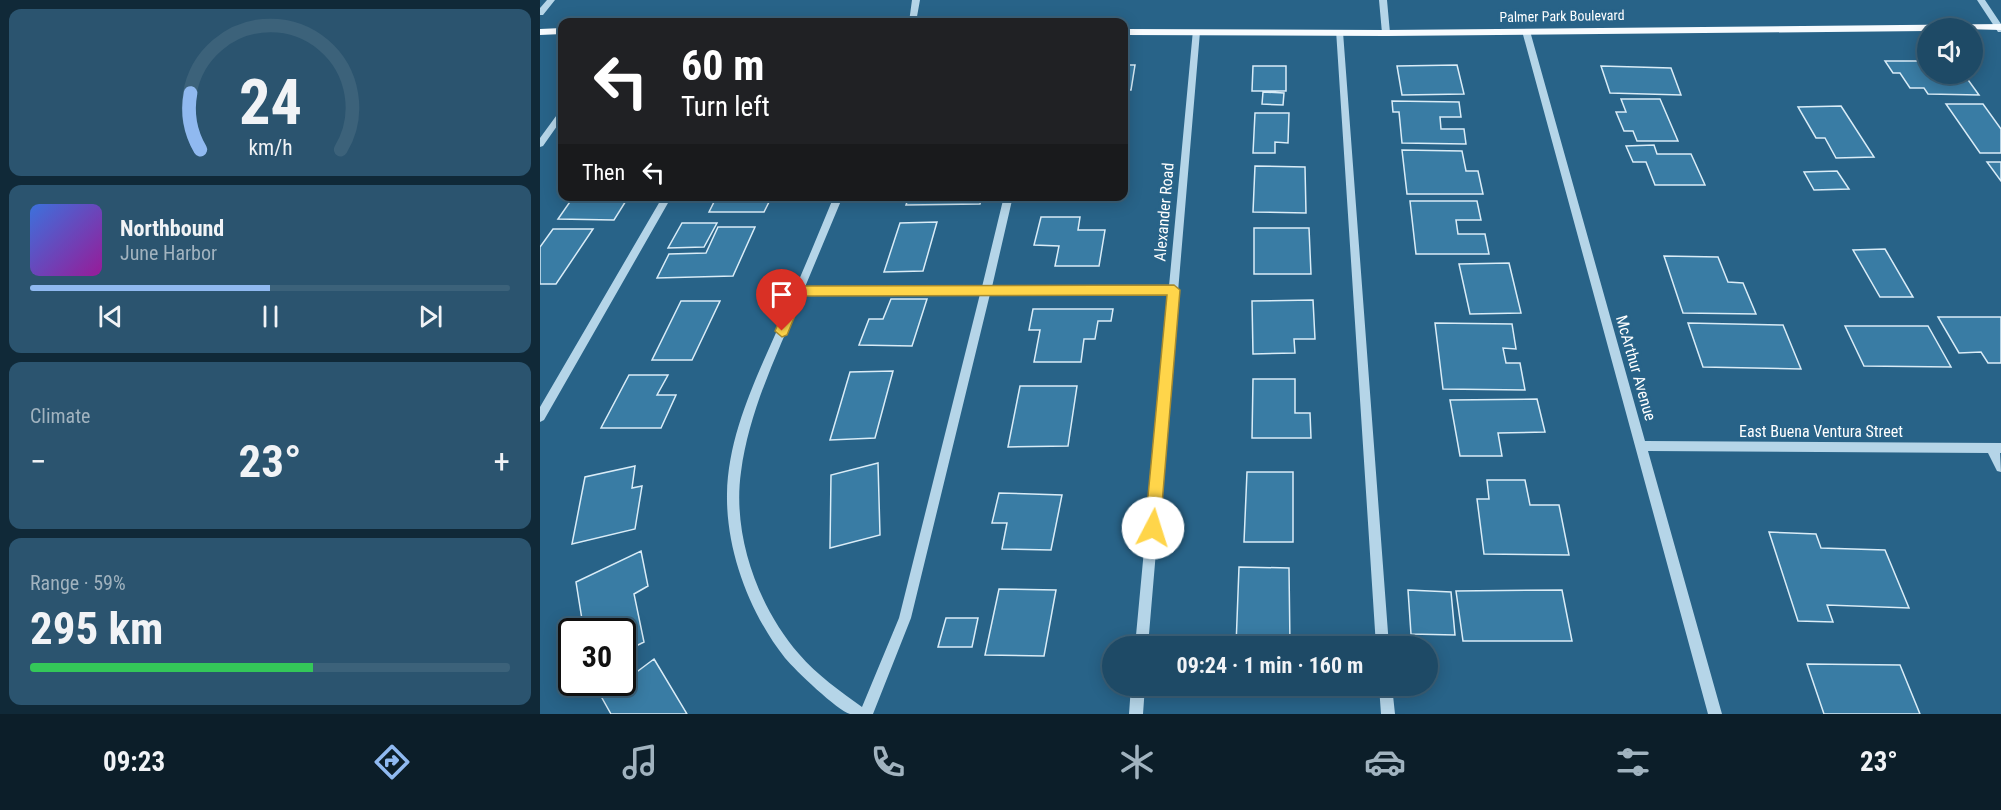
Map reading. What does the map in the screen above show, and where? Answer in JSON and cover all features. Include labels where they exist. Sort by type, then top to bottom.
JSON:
[{"type":"main road","name":"Palmer Park Boulevard","points":[[1128,32],[1386,33],[2001,28]]},
{"type":"main road","points":[[540,32],[558,31]]},
{"type":"street","points":[[540,13],[551,0]]},
{"type":"street","points":[[913,18],[916,0]]},
{"type":"street","points":[[1383,0],[1386,33]]},
{"type":"street","points":[[1981,0],[2001,28]]},
{"type":"street","name":"McArthur Avenue","points":[[1526,31],[1715,714]]},
{"type":"street","name":"Alexander Road","points":[[1143,636],[1197,32]]},
{"type":"street","points":[[1339,32],[1382,636]]},
{"type":"street","points":[[540,144],[558,119]]},
{"type":"street","points":[[540,417],[665,201]]},
{"type":"street","points":[[837,201],[756,391],[744,427],[734,475],[735,523],[744,568],[762,610],[788,651],[823,686],[860,714]]},
{"type":"street","points":[[866,714],[905,618],[1008,201]]},
{"type":"street","points":[[799,291],[1174,290]]},
{"type":"street","name":"East Buena Ventura Street","points":[[1642,446],[1996,448]]},
{"type":"street","points":[[1996,448],[2001,467]]},
{"type":"street","points":[[1136,714],[1137,696]]},
{"type":"street","points":[[1387,696],[1388,714]]},
{"type":"building","points":[[1885,61],[1917,61],[1917,84],[1971,84],[1979,95],[1928,94],[1924,88],[1910,88],[1900,73],[1893,73]]},
{"type":"building","points":[[1128,65],[1135,65],[1131,90],[1128,90]]},
{"type":"building","points":[[1457,65],[1464,94],[1402,95],[1397,66]]},
{"type":"building","points":[[1253,66],[1286,66],[1286,91],[1252,91]]},
{"type":"building","points":[[1601,66],[1671,68],[1681,95],[1610,93]]},
{"type":"building","points":[[1263,92],[1284,93],[1283,105],[1262,104]]},
{"type":"building","points":[[1621,99],[1660,99],[1678,141],[1637,141],[1633,131],[1624,131],[1616,112],[1626,112]]},
{"type":"building","points":[[1392,101],[1459,102],[1461,117],[1440,117],[1441,129],[1464,129],[1466,144],[1402,143],[1399,112],[1393,112]]},
{"type":"building","points":[[1946,104],[1983,104],[2001,129],[2001,153],[1980,153]]},
{"type":"building","points":[[1841,106],[1874,157],[1836,158],[1825,138],[1816,138],[1798,107]]},
{"type":"building","points":[[1255,113],[1289,113],[1288,143],[1275,142],[1275,153],[1253,153]]},
{"type":"building","points":[[1654,145],[1657,154],[1691,154],[1705,185],[1655,185],[1646,162],[1633,162],[1626,146]]},
{"type":"building","points":[[1402,150],[1462,151],[1466,171],[1478,171],[1483,194],[1407,194]]},
{"type":"building","points":[[1987,162],[2001,162],[2001,181]]},
{"type":"building","points":[[1255,166],[1305,167],[1306,213],[1253,212]]},
{"type":"building","points":[[1837,171],[1849,189],[1814,190],[1804,172]]},
{"type":"building","points":[[571,201],[626,201],[614,220],[558,219]]},
{"type":"building","points":[[714,201],[770,201],[764,212],[709,212]]},
{"type":"building","points":[[907,201],[981,201],[980,204],[906,205]]},
{"type":"building","points":[[1057,201],[1107,201],[1107,202]]},
{"type":"building","points":[[1410,201],[1477,201],[1481,220],[1456,220],[1458,234],[1485,234],[1489,254],[1416,254]]},
{"type":"building","points":[[1041,217],[1080,217],[1078,230],[1105,230],[1099,266],[1055,266],[1059,246],[1034,245]]},
{"type":"building","points":[[937,222],[923,271],[884,272],[900,223]]},
{"type":"building","points":[[682,223],[717,223],[704,247],[668,248]]},
{"type":"building","points":[[718,227],[755,227],[733,276],[657,278],[669,254],[706,253]]},
{"type":"building","points":[[1254,228],[1309,228],[1311,274],[1254,274]]},
{"type":"building","points":[[553,229],[593,229],[556,284],[540,284],[540,247]]},
{"type":"building","points":[[1885,249],[1913,297],[1880,297],[1853,250]]},
{"type":"building","points":[[1664,256],[1718,257],[1728,282],[1743,283],[1756,314],[1683,313]]},
{"type":"building","points":[[1509,263],[1521,313],[1470,314],[1459,264]]},
{"type":"building","points":[[891,299],[927,299],[912,346],[859,345],[869,319],[883,319]]},
{"type":"building","points":[[1313,300],[1315,339],[1294,339],[1295,353],[1253,354],[1252,301]]},
{"type":"building","points":[[681,301],[720,301],[692,360],[652,360]]},
{"type":"building","points":[[1033,309],[1113,309],[1111,321],[1098,321],[1095,339],[1084,339],[1081,362],[1034,362],[1040,330],[1029,330]]},
{"type":"building","points":[[1938,317],[2001,317],[2001,363],[1988,363],[1981,352],[1959,353]]},
{"type":"building","points":[[1435,323],[1512,324],[1516,349],[1503,348],[1506,363],[1520,363],[1525,390],[1443,389]]},
{"type":"building","points":[[1688,323],[1783,325],[1801,369],[1703,367]]},
{"type":"building","points":[[1845,326],[1928,326],[1951,367],[1864,366]]},
{"type":"building","points":[[893,371],[875,438],[830,440],[850,372]]},
{"type":"building","points":[[629,375],[668,375],[657,395],[676,395],[661,428],[601,428]]},
{"type":"building","points":[[1253,379],[1295,379],[1295,413],[1310,413],[1311,438],[1252,438]]},
{"type":"building","points":[[1020,386],[1077,386],[1068,446],[1008,447]]},
{"type":"building","points":[[1537,399],[1545,432],[1498,433],[1502,456],[1460,456],[1450,400]]},
{"type":"building","points":[[878,463],[880,535],[830,548],[831,475]]},
{"type":"building","points":[[635,466],[632,488],[642,486],[635,529],[572,544],[585,477]]},
{"type":"building","points":[[1247,472],[1293,472],[1293,542],[1244,542]]},
{"type":"building","points":[[1487,480],[1525,480],[1530,505],[1559,505],[1569,555],[1484,554],[1477,499],[1489,499]]},
{"type":"building","points":[[999,493],[1062,495],[1051,550],[1002,549],[1007,523],[992,523]]},
{"type":"building","points":[[1769,532],[1816,534],[1821,548],[1885,550],[1909,608],[1827,605],[1833,622],[1798,621]]},
{"type":"building","points":[[641,551],[648,586],[634,594],[644,642],[636,646],[636,618],[582,618],[576,582]]},
{"type":"building","points":[[1239,567],[1289,568],[1290,636],[1236,636]]},
{"type":"building","points":[[999,589],[1056,590],[1044,656],[985,655]]},
{"type":"building","points":[[1408,590],[1451,592],[1455,635],[1411,634]]},
{"type":"building","points":[[1562,590],[1572,641],[1463,641],[1456,591]]},
{"type":"building","points":[[946,618],[978,618],[972,647],[938,647]]},
{"type":"building","points":[[654,659],[687,714],[611,714],[602,698],[605,696],[636,696],[636,672]]},
{"type":"building","points":[[1807,664],[1900,665],[1920,714],[1824,714]]},
{"type":"route","points":[[782,331],[799,291],[1174,290],[1153,528]]}]
